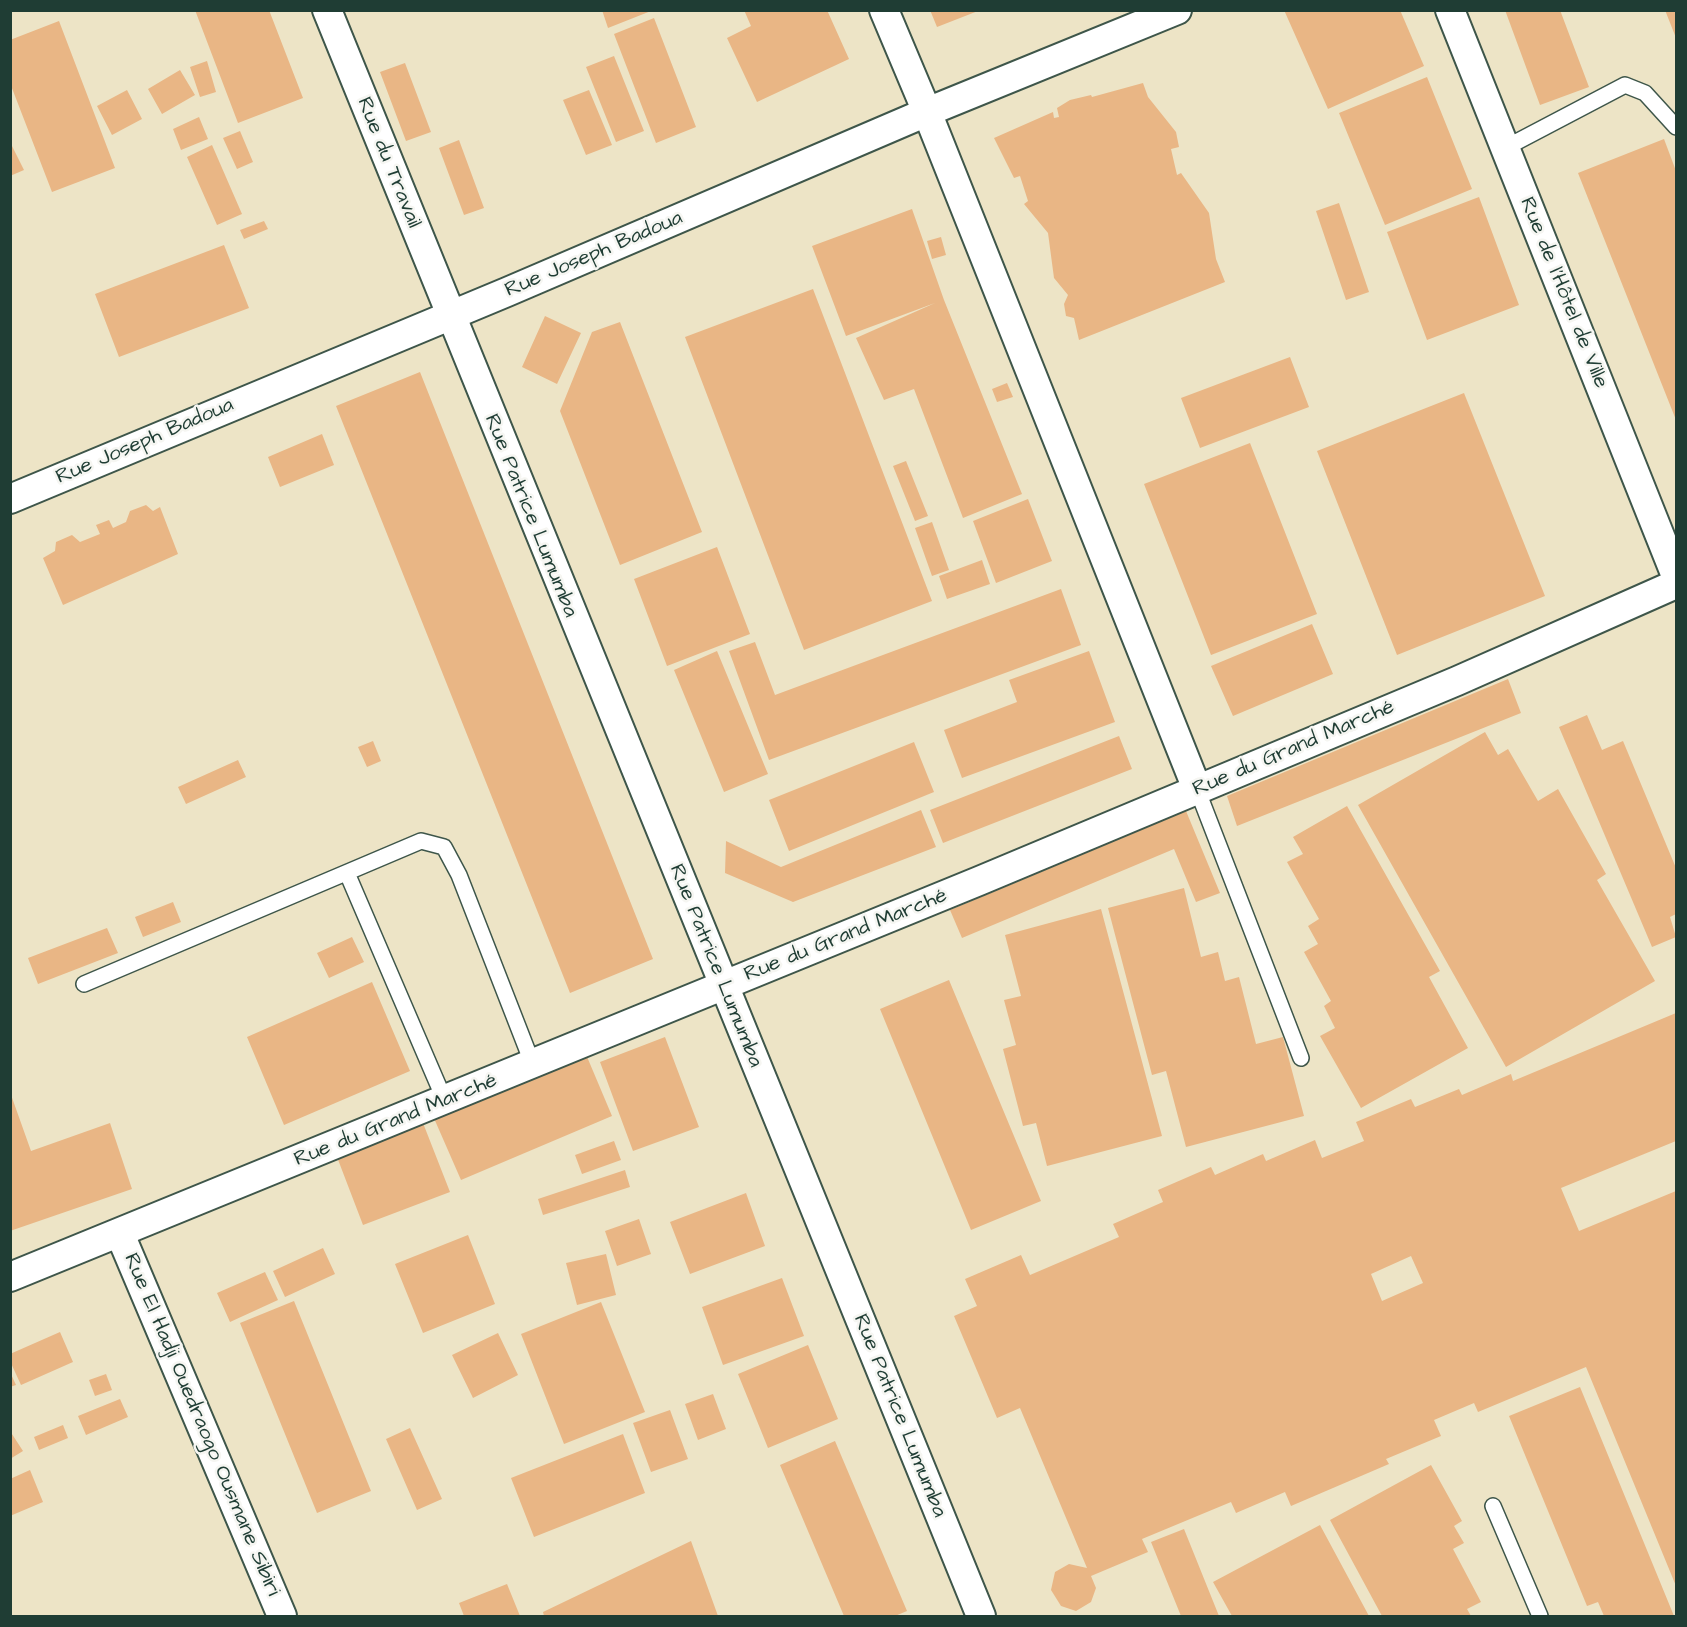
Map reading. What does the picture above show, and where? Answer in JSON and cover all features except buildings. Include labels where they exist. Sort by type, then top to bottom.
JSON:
[{"type":"street","name":"Rue du Travail","points":[[327,10],[449,315]]},
{"type":"street","points":[[884,10],[927,112],[1197,789]]},
{"type":"street","name":"Rue Joseph Badoua","points":[[10,499],[927,112],[1177,10]]},
{"type":"street","name":"Rue de l'Hôtel de Ville","points":[[1450,10],[1677,576]]},
{"type":"street","name":"Rue Patrice Lumumba","points":[[449,315],[981,1617]]},
{"type":"street","name":"Rue du Grand Marché","points":[[10,1277],[533,1065],[1457,681],[1677,584]]},
{"type":"street","name":"Rue El Hadji Ouedraogo Ousmane Sibiri","points":[[120,1234],[282,1617]]},
{"type":"lane","points":[[1505,148],[1625,85],[1645,93],[1677,127]]},
{"type":"lane","points":[[1197,789],[1300,1058]]},
{"type":"lane","points":[[84,984],[421,841],[444,847],[459,875],[533,1065]]},
{"type":"lane","points":[[347,873],[445,1101]]},
{"type":"lane","points":[[1493,1506],[1540,1617]]}]
